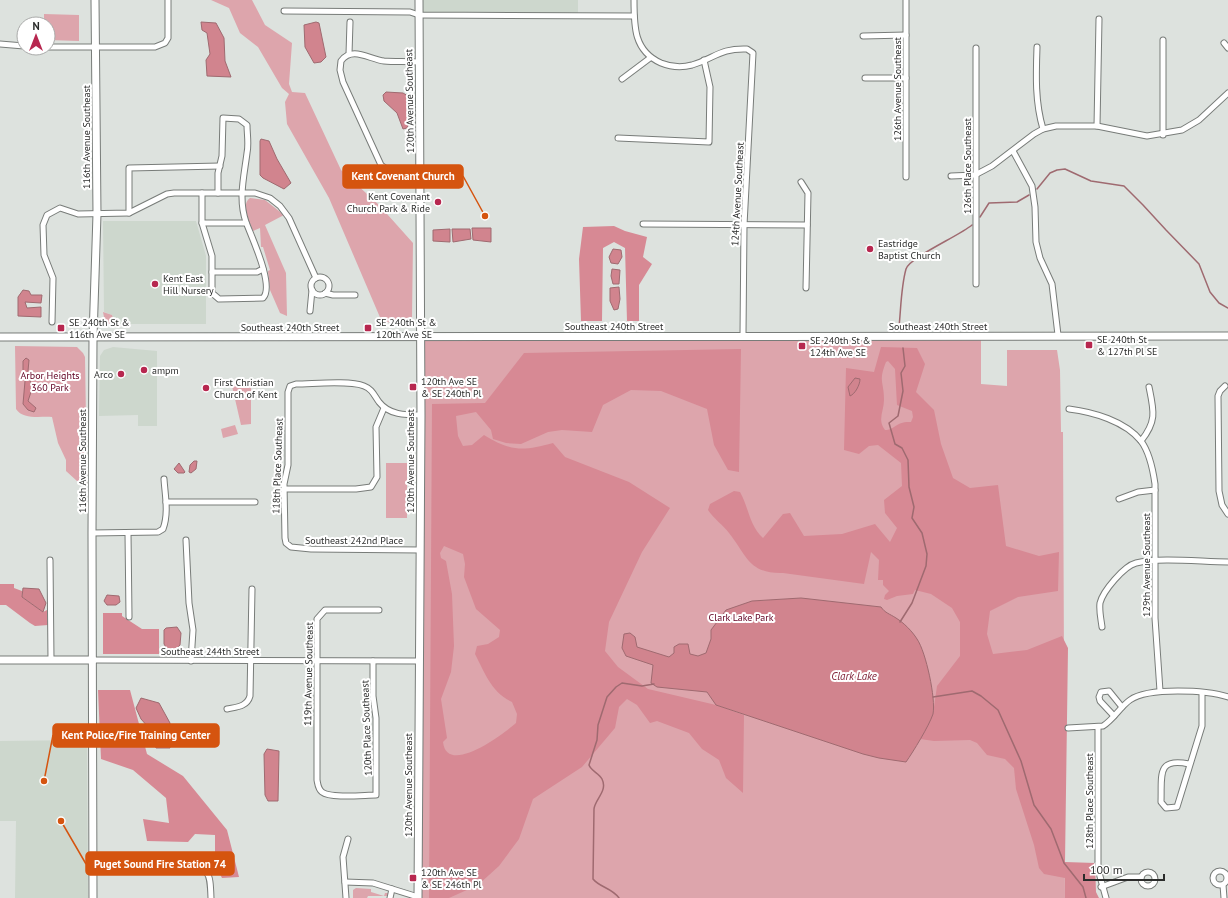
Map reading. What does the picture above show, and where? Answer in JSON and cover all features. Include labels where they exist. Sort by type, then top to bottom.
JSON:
[{"type":"main road","name":"116th Avenue Southeast","points":[[93,898],[93,338],[97,214],[95,0]]},
{"type":"main road","name":"120th Avenue Southeast","points":[[418,898],[421,415],[418,62],[419,0]]},
{"type":"main road","name":"Southeast 240th Street","points":[[0,337],[1228,336]]},
{"type":"main road","name":"Southeast 244th Street","points":[[0,660],[93,660]]},
{"type":"street","points":[[56,47],[155,47],[161,45],[168,38],[168,0]]},
{"type":"street","points":[[618,138],[709,142],[710,87],[704,60],[679,67],[666,65],[650,58],[639,42],[634,16],[634,0]]},
{"type":"street","name":"126th Avenue Southeast","points":[[906,0],[906,177]]},
{"type":"street","points":[[284,12],[410,12],[419,15],[634,16]]},
{"type":"street","points":[[1097,126],[1099,19]]},
{"type":"street","points":[[349,54],[350,22]]},
{"type":"street","points":[[863,36],[906,35]]},
{"type":"street","points":[[1163,40],[1163,135]]},
{"type":"street","points":[[0,44],[16,45]]},
{"type":"street","points":[[1036,47],[1037,110],[1043,129]]},
{"type":"street","name":"126th Place Southeast","points":[[976,48],[976,284]]},
{"type":"street","name":"124th Avenue Southeast","points":[[704,60],[720,51],[730,49],[747,49],[753,53],[744,225],[743,336]]},
{"type":"street","points":[[418,62],[383,60],[364,55],[349,54],[341,61],[341,77],[381,165],[388,170],[420,172]]},
{"type":"street","points":[[622,79],[650,58]]},
{"type":"street","points":[[865,78],[906,78]]},
{"type":"street","points":[[951,176],[975,175],[1013,151],[1023,142],[1043,129],[1056,126],[1097,126],[1135,135],[1163,135],[1188,127],[1199,120],[1228,94]]},
{"type":"street","points":[[202,193],[202,223],[212,256],[211,290],[215,296],[219,298],[259,299],[265,296],[266,289],[263,270],[242,209],[242,193],[248,151],[247,125],[239,120],[223,118],[222,156],[218,193]]},
{"type":"street","points":[[1013,151],[1032,186],[1035,207],[1036,242],[1040,258],[1052,284],[1058,335]]},
{"type":"street","points":[[129,213],[129,168],[220,166]]},
{"type":"street","points":[[801,182],[808,193],[806,288]]},
{"type":"street","points":[[52,322],[53,278],[44,255],[43,225],[45,217],[50,212],[60,208],[78,214],[129,213],[167,194],[242,193],[264,195],[280,206],[289,218],[316,278]]},
{"type":"street","points":[[202,223],[246,223]]},
{"type":"street","points":[[643,224],[807,225]]},
{"type":"street","points":[[212,272],[257,272],[263,270]]},
{"type":"street","points":[[310,312],[312,282],[316,278],[322,278],[326,281],[328,286],[325,293]]},
{"type":"street","points":[[312,290],[318,295],[325,293],[333,295],[355,295]]},
{"type":"street","name":"118th Place Southeast","points":[[289,546],[285,538],[284,489],[288,465],[288,392],[290,386],[296,384],[357,384],[370,389],[384,408]]},
{"type":"street","points":[[1225,386],[1220,391],[1218,396],[1219,491],[1222,506],[1228,514]]},
{"type":"street","points":[[1069,409],[1089,413],[1112,421],[1124,427],[1141,441],[1151,428],[1153,419],[1153,404],[1149,387]]},
{"type":"street","points":[[284,489],[356,490],[371,487],[377,476],[376,427],[384,408],[402,415],[421,415]]},
{"type":"street","name":"129th Avenue Southeast","points":[[1141,441],[1152,467],[1155,490],[1156,618],[1160,691]]},
{"type":"street","points":[[92,533],[128,534],[158,532],[163,529],[165,522],[166,502],[164,479]]},
{"type":"street","points":[[1119,499],[1138,492],[1155,490]]},
{"type":"street","points":[[166,502],[255,502]]},
{"type":"street","points":[[128,534],[129,617]]},
{"type":"street","points":[[186,540],[189,603],[193,630],[191,661]]},
{"type":"street","name":"Southeast 242nd Place","points":[[289,546],[295,549],[420,550]]},
{"type":"street","points":[[50,560],[51,660]]},
{"type":"street","points":[[1102,627],[1100,607],[1107,589],[1130,565],[1136,563],[1155,562],[1228,562]]},
{"type":"street","points":[[227,708],[242,705],[248,702],[250,698],[252,589]]},
{"type":"street","name":"119th Avenue Southeast","points":[[376,795],[333,795],[323,793],[318,788],[316,661],[317,619],[321,613],[325,610],[379,610]]},
{"type":"street","name":"Southeast 244th Street","points":[[93,660],[419,661]]},
{"type":"street","name":"120th Place Southeast","points":[[373,661],[373,696],[376,718],[376,795]]},
{"type":"street","points":[[1114,716],[1100,701],[1099,696],[1101,692],[1105,690],[1109,691],[1122,707]]},
{"type":"street","points":[[1068,728],[1098,727],[1108,723],[1122,707],[1137,696],[1160,691],[1202,693],[1228,697]]},
{"type":"street","points":[[1189,764],[1171,762],[1164,768],[1161,802],[1166,808],[1176,807],[1202,726],[1202,693]]},
{"type":"street","name":"128th Place Southeast","points":[[1098,727],[1098,869],[1101,887],[1106,898]]},
{"type":"street","points":[[346,898],[343,857],[348,839]]},
{"type":"street","points":[[180,869],[199,869],[208,873],[210,878],[211,898]]},
{"type":"street","points":[[1101,887],[1128,877],[1141,877]]},
{"type":"street","points":[[345,882],[373,883],[418,898]]},
{"type":"street","points":[[1223,885],[1224,898]]},
{"type":"street","points":[[390,898],[392,889]]},
{"type":"shaded area","points":[[419,0],[578,0],[578,15],[419,15]]},
{"type":"shaded area","name":"Kent East Hill Nursery","points":[[103,221],[196,221],[206,256],[206,324],[115,324],[112,315],[104,312]]},
{"type":"shaded area","points":[[614,226],[625,231],[647,237],[643,257],[652,264],[639,285],[639,321],[627,321],[625,248],[614,242],[603,248],[602,321],[581,321],[579,259],[583,227]]},
{"type":"shaded area","points":[[113,347],[157,351],[157,426],[138,426],[138,415],[99,416],[100,356],[104,350]]},
{"type":"shaded area","points":[[881,347],[917,348],[925,364],[916,392],[934,410],[941,444],[953,478],[970,488],[998,485],[1006,546],[1039,556],[1059,552],[1058,591],[1018,597],[990,611],[987,634],[993,654],[1027,650],[1062,636],[1068,648],[1065,862],[1095,863],[1096,892],[1099,898],[1065,898],[1065,878],[1044,874],[1039,868],[1034,845],[1016,789],[1014,768],[1005,759],[987,755],[977,743],[970,740],[934,741],[920,739],[933,714],[937,686],[960,656],[960,622],[952,608],[931,594],[915,590],[913,594],[897,596],[887,600],[884,599],[885,595],[889,591],[883,585],[883,580],[878,580],[879,560],[871,552],[864,584],[783,573],[772,573],[763,570],[750,562],[729,533],[708,510],[710,504],[734,491],[740,492],[755,528],[763,538],[783,514],[790,513],[804,536],[842,534],[875,524],[890,542],[897,528],[885,513],[884,500],[902,486],[901,463],[878,445],[869,446],[859,454],[844,450],[846,368],[874,372]],"holes":[[[888,361],[895,369],[897,405],[912,411],[913,417],[911,422],[902,423],[891,429],[885,430],[881,423],[884,404],[882,374],[886,362]]]},
{"type":"shaded area","points":[[741,349],[739,472],[728,470],[714,445],[707,409],[661,391],[631,390],[603,405],[592,432],[562,430],[548,432],[521,444],[506,443],[493,439],[491,430],[476,412],[456,416],[458,436],[463,446],[472,445],[484,435],[502,445],[518,448],[534,448],[553,443],[565,457],[629,482],[670,508],[642,552],[609,622],[605,651],[618,667],[648,689],[716,705],[744,715],[743,793],[726,778],[719,760],[702,749],[689,733],[657,721],[650,723],[637,705],[627,699],[619,707],[615,728],[582,767],[533,799],[519,839],[499,866],[478,885],[449,898],[429,898],[432,404],[485,403],[524,353]],"holes":[[[444,546],[463,554],[465,564],[464,577],[476,609],[500,630],[499,637],[488,644],[477,646],[475,654],[489,681],[499,693],[512,702],[517,714],[516,723],[489,743],[465,754],[455,755],[447,752],[443,742],[447,738],[441,699],[451,672],[454,646],[452,594],[446,561],[441,558],[440,553]]]},
{"type":"shaded area","points":[[0,584],[14,584],[14,588],[22,591],[22,597],[43,612],[47,610],[48,625],[35,626],[6,605],[0,605]]},
{"type":"shaded area","points":[[103,613],[122,613],[122,616],[142,629],[159,629],[159,654],[103,654]]},
{"type":"shaded area","points":[[98,690],[130,690],[147,754],[183,776],[227,830],[239,877],[222,878],[215,864],[215,835],[195,834],[188,842],[147,841],[143,819],[169,823],[166,798],[133,770],[101,759]]},
{"type":"shaded area","points":[[87,740],[88,898],[15,898],[16,821],[0,821],[0,741]]},
{"type":"green space","points":[[211,0],[252,0],[265,25],[292,43],[289,84],[292,92],[305,93],[341,170],[379,205],[413,243],[412,318],[404,323],[382,322],[329,198],[287,124],[285,102],[289,94],[282,88],[258,47],[240,33],[229,8]]},
{"type":"green space","points":[[44,14],[79,15],[79,41],[56,40],[56,16],[44,16]]},
{"type":"green space","points":[[250,198],[265,200],[284,215],[265,225],[286,273],[287,316],[280,313],[270,290],[268,271],[270,270],[263,247],[261,247],[260,228],[253,231],[247,214],[246,205]]},
{"type":"green space","points":[[103,312],[112,315],[115,324],[108,324],[105,322]]},
{"type":"green space","name":"Clark Lake Park","points":[[421,336],[981,336],[981,384],[1007,386],[1007,350],[1057,350],[1060,370],[1061,432],[1063,432],[1065,898],[418,898]]},
{"type":"green space","name":"Arbor Heights 360 Park","points":[[15,346],[77,347],[83,353],[85,357],[87,483],[77,481],[66,471],[66,460],[58,443],[52,417],[27,416],[23,415],[16,409]]},
{"type":"green space","points":[[251,380],[251,424],[241,425],[232,386]]},
{"type":"green space","points":[[235,425],[238,434],[223,438],[221,429]]},
{"type":"green space","points":[[386,463],[407,463],[407,518],[386,518]]},
{"type":"green space","points":[[356,888],[371,889],[371,892],[384,896],[353,898],[353,890]]},
{"type":"green space","points":[[385,893],[388,893],[388,896],[384,896]]},
{"type":"water","points":[[201,22],[216,23],[224,38],[225,61],[231,77],[207,76],[206,60],[210,54],[207,33],[202,30]]},
{"type":"water","points":[[316,22],[319,23],[326,57],[321,62],[314,63],[305,47],[304,25]]},
{"type":"water","points":[[386,92],[403,93],[408,96],[409,123],[407,128],[403,129],[397,113],[384,101],[383,95]]},
{"type":"water","points":[[261,139],[269,141],[277,159],[291,183],[284,189],[260,175]]},
{"type":"water","points":[[472,228],[491,228],[491,242],[473,240]]},
{"type":"water","points":[[450,229],[450,242],[433,241],[433,230]]},
{"type":"water","points":[[452,229],[470,229],[471,239],[453,242]]},
{"type":"water","points":[[613,249],[621,250],[622,257],[618,264],[611,263],[609,257]]},
{"type":"water","points":[[612,269],[620,270],[619,284],[613,284],[611,276]]},
{"type":"water","points":[[619,287],[620,299],[618,309],[614,310],[610,301],[610,288]]},
{"type":"water","points":[[23,290],[29,291],[31,295],[42,295],[41,303],[25,302],[27,308],[41,307],[41,317],[18,316],[18,297]]},
{"type":"water","points":[[26,358],[29,360],[28,371],[32,389],[28,401],[36,408],[34,412],[28,410],[23,404],[25,381],[23,361]]},
{"type":"water","points":[[855,378],[860,379],[859,384],[850,396],[848,387]]},
{"type":"water","points":[[194,461],[197,461],[196,469],[191,473],[189,472],[190,465]]},
{"type":"water","points":[[179,463],[185,472],[184,473],[178,473],[174,469]]},
{"type":"water","points":[[23,588],[39,589],[46,603],[43,612],[22,597]]},
{"type":"water","points":[[107,595],[119,596],[120,602],[116,605],[107,605],[104,601]]},
{"type":"water","name":"Clark Lake","points":[[801,598],[881,607],[905,625],[917,639],[924,654],[930,676],[934,707],[933,714],[925,732],[906,762],[863,754],[716,705],[707,692],[657,687],[651,683],[653,665],[626,656],[622,648],[624,634],[630,633],[635,637],[637,647],[669,657],[674,653],[674,647],[679,644],[688,644],[690,654],[698,656],[706,653],[711,639],[711,630],[726,610],[752,601]]},
{"type":"water","points":[[177,627],[181,633],[180,645],[176,649],[167,649],[164,644],[164,630],[166,628]]},
{"type":"water","points":[[141,698],[159,703],[170,723],[170,748],[156,748],[149,728],[141,719],[136,708]]},
{"type":"water","points":[[267,749],[279,751],[278,801],[268,801],[265,795],[264,754]]},
{"type":"waterway","points":[[1037,189],[1050,173],[1065,169],[1091,181],[1124,186],[1199,264],[1210,292],[1219,303],[1228,308]]},
{"type":"waterway","points":[[980,217],[989,203],[1017,202],[1029,195]]},
{"type":"waterway","points":[[899,327],[903,283],[906,269],[909,264],[972,225]]},
{"type":"waterway","points":[[900,622],[912,603],[926,566],[927,554],[922,533],[912,518],[914,507],[909,487],[908,460],[902,448],[895,444],[889,423],[898,416],[903,391],[901,373],[905,366],[903,348]]},
{"type":"waterway","points":[[619,898],[613,892],[593,879],[594,809],[602,791],[603,783],[601,777],[591,769],[589,765],[597,740],[598,725],[607,697],[622,683],[642,686],[654,684]]},
{"type":"waterway","points":[[933,697],[972,691],[981,696],[998,710],[1021,761],[1034,805],[1051,829],[1064,863],[1083,887],[1086,898]]},
{"type":"place","name":"Kent Covenant Church Park & Ride","points":[[438,202]]},
{"type":"place","name":"Kent Covenant Church","points":[[485,216]]},
{"type":"place","name":"Eastridge Baptist Church","points":[[870,249]]},
{"type":"place","name":"Kent East Hill Nursery","points":[[155,284]]},
{"type":"place","name":"SE 240th St & 116th Ave SE","points":[[61,328]]},
{"type":"place","name":"SE 240th St & 120th Ave SE","points":[[368,328]]},
{"type":"place","name":"SE 240th St & 127th Pl SE","points":[[1089,345]]},
{"type":"place","name":"SE 240th St & 124th Ave SE","points":[[802,346]]},
{"type":"place","name":"ampm","points":[[144,370]]},
{"type":"place","name":"Arco","points":[[121,374]]},
{"type":"place","name":"120th Ave SE & SE 240th Pl","points":[[413,387]]},
{"type":"place","name":"First Christian Church of Kent","points":[[206,388]]},
{"type":"place","name":"Kent Police/Fire Training Center","points":[[44,781]]},
{"type":"place","name":"Puget Sound Fire Station 74","points":[[61,821]]},
{"type":"place","name":"120th Ave SE & SE 246th Pl","points":[[413,878]]}]
